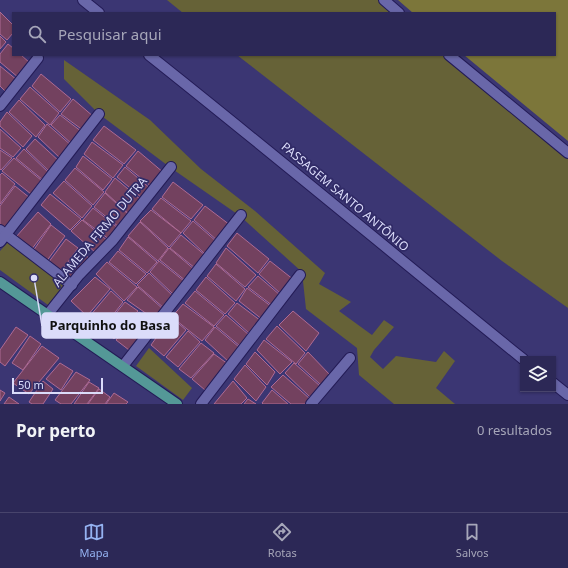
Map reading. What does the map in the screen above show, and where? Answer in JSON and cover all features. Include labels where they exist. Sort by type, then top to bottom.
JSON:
[{"type":"main road","points":[[0,282],[177,404]]},
{"type":"street","points":[[83,0],[98,12]]},
{"type":"street","points":[[384,0],[398,12]]},
{"type":"street","name":"PASSAGEM SANTO ANTÔNIO","points":[[151,56],[274,154],[342,212],[520,357]]},
{"type":"street","points":[[450,56],[568,153]]},
{"type":"street","points":[[0,106],[38,58]]},
{"type":"street","points":[[72,285],[2,236],[99,114]]},
{"type":"street","name":"ALAMEDA FIRMO DUTRA","points":[[48,314],[113,240],[171,167]]},
{"type":"street","points":[[122,366],[241,215]]},
{"type":"street","points":[[201,404],[300,275]]},
{"type":"street","points":[[311,404],[350,358]]},
{"type":"street","points":[[556,385],[568,395]]},
{"type":"shaded area","points":[[167,0],[381,0],[396,12],[182,12]]},
{"type":"shaded area","points":[[398,0],[568,0],[568,141],[465,56],[556,56],[556,12],[412,12]]},
{"type":"shaded area","points":[[238,56],[448,56],[568,155],[568,308],[502,261]]},
{"type":"shaded area","points":[[64,60],[150,120],[201,169],[255,211],[325,273],[319,284],[351,302],[339,311],[372,335],[384,320],[394,327],[374,350],[370,357],[383,369],[396,356],[436,362],[444,351],[455,361],[436,388],[455,404],[394,404],[359,375],[357,348],[306,309],[302,272],[240,216],[171,168],[99,114],[64,79]]},
{"type":"shaded area","points":[[10,240],[66,286],[48,305],[0,270],[0,251]]},
{"type":"shaded area","points":[[149,348],[192,388],[183,400],[136,366]]},
{"type":"building","points":[[0,12],[12,24],[12,34],[7,40],[0,34]]},
{"type":"building","points":[[0,36],[6,42],[0,49]]},
{"type":"building","points":[[8,44],[12,47],[12,56],[22,56],[30,63],[19,78],[0,62],[0,54]]},
{"type":"building","points":[[0,66],[17,80],[7,93],[0,86]]},
{"type":"building","points":[[41,74],[71,99],[60,112],[32,86]]},
{"type":"building","points":[[30,87],[59,113],[50,125],[20,99]]},
{"type":"building","points":[[73,99],[94,117],[84,131],[61,114]]},
{"type":"building","points":[[19,100],[45,125],[36,137],[9,112]]},
{"type":"building","points":[[7,112],[32,136],[23,147],[0,126],[0,122]]},
{"type":"building","points":[[60,115],[82,132],[73,145],[51,125]]},
{"type":"building","points":[[47,124],[72,146],[61,159],[38,137]]},
{"type":"building","points":[[104,126],[136,150],[124,164],[93,140]]},
{"type":"building","points":[[0,129],[21,148],[13,157],[0,148]]},
{"type":"building","points":[[35,139],[60,162],[51,173],[26,149]]},
{"type":"building","points":[[92,142],[123,165],[113,178],[84,154]]},
{"type":"building","points":[[24,149],[49,173],[43,180],[16,158]]},
{"type":"building","points":[[0,150],[12,158],[1,170],[0,169]]},
{"type":"building","points":[[138,151],[164,173],[152,187],[126,166]]},
{"type":"building","points":[[83,156],[112,179],[103,190],[76,167]]},
{"type":"building","points":[[14,158],[41,180],[31,194],[2,171]]},
{"type":"building","points":[[125,167],[151,189],[142,198],[117,177]]},
{"type":"building","points":[[75,168],[104,192],[93,205],[65,180]]},
{"type":"building","points":[[2,173],[15,184],[0,204],[0,175]]},
{"type":"building","points":[[115,178],[141,200],[130,215],[105,192]]},
{"type":"building","points":[[64,181],[92,206],[82,218],[53,193]]},
{"type":"building","points":[[173,182],[203,205],[191,219],[162,197]]},
{"type":"building","points":[[15,186],[30,198],[5,230],[0,225],[0,206]]},
{"type":"building","points":[[105,193],[129,215],[119,227],[94,207]]},
{"type":"building","points":[[50,194],[81,219],[70,230],[41,205]]},
{"type":"building","points":[[161,198],[191,221],[181,233],[152,209]]},
{"type":"building","points":[[205,206],[230,225],[218,241],[194,220]]},
{"type":"building","points":[[93,208],[118,228],[109,239],[83,220]]},
{"type":"building","points":[[151,210],[181,233],[169,247],[140,221]]},
{"type":"building","points":[[38,212],[51,224],[31,250],[16,237]]},
{"type":"building","points":[[82,220],[108,241],[96,253],[71,231]]},
{"type":"building","points":[[193,221],[217,242],[206,255],[183,233]]},
{"type":"building","points":[[140,222],[168,248],[158,261],[128,236]]},
{"type":"building","points":[[51,225],[65,236],[46,262],[33,251]]},
{"type":"building","points":[[237,233],[269,259],[258,273],[227,246]]},
{"type":"building","points":[[181,235],[206,256],[195,268],[170,248]]},
{"type":"building","points":[[128,237],[157,262],[147,273],[119,250]]},
{"type":"building","points":[[66,239],[78,248],[60,273],[48,263]]},
{"type":"building","points":[[169,248],[195,270],[186,281],[160,260]]},
{"type":"building","points":[[226,248],[256,275],[245,287],[216,263]]},
{"type":"building","points":[[79,250],[90,259],[71,282],[61,274]]},
{"type":"building","points":[[118,251],[146,274],[136,284],[109,262]]},
{"type":"building","points":[[159,261],[184,281],[174,295],[150,272]]},
{"type":"building","points":[[270,261],[294,280],[281,294],[259,274]]},
{"type":"building","points":[[107,262],[137,287],[124,301],[96,274]]},
{"type":"building","points":[[216,264],[245,289],[236,301],[207,276]]},
{"type":"building","points":[[149,273],[174,297],[164,308],[137,285]]},
{"type":"building","points":[[258,276],[280,295],[273,306],[248,287]]},
{"type":"building","points":[[95,277],[110,289],[87,316],[71,301]]},
{"type":"building","points":[[206,277],[235,303],[225,314],[196,290]]},
{"type":"building","points":[[138,287],[163,309],[154,319],[127,300]]},
{"type":"building","points":[[247,288],[272,307],[263,320],[239,301]]},
{"type":"building","points":[[111,291],[123,302],[102,329],[89,317]]},
{"type":"building","points":[[195,291],[224,315],[214,326],[185,303]]},
{"type":"building","points":[[125,302],[138,311],[114,339],[103,329]]},
{"type":"building","points":[[237,303],[261,321],[250,334],[228,314]]},
{"type":"building","points":[[183,304],[214,327],[202,341],[172,317]]},
{"type":"building","points":[[293,311],[319,333],[306,351],[279,325]]},
{"type":"building","points":[[139,312],[153,321],[129,350],[116,340]]},
{"type":"building","points":[[226,315],[249,335],[240,346],[216,326]]},
{"type":"building","points":[[171,317],[186,330],[164,356],[151,345]]},
{"type":"building","points":[[277,326],[305,353],[296,364],[266,339]]},
{"type":"building","points":[[16,327],[28,335],[5,366],[0,362],[0,350]]},
{"type":"building","points":[[215,327],[239,347],[229,362],[205,340]]},
{"type":"building","points":[[188,331],[200,342],[178,367],[166,357]]},
{"type":"building","points":[[30,336],[41,344],[23,370],[12,363]]},
{"type":"building","points":[[264,340],[292,362],[280,374],[257,350]]},
{"type":"building","points":[[201,343],[214,353],[191,378],[179,369]]},
{"type":"building","points":[[42,346],[59,358],[29,394],[13,383]]},
{"type":"building","points":[[255,352],[275,372],[267,385],[246,364]]},
{"type":"building","points":[[308,352],[330,375],[321,385],[298,364]]},
{"type":"building","points":[[214,354],[228,364],[205,390],[192,379]]},
{"type":"building","points":[[60,363],[73,371],[61,390],[46,379]]},
{"type":"building","points":[[294,363],[320,386],[311,398],[285,373]]},
{"type":"building","points":[[245,365],[266,387],[256,401],[234,379]]},
{"type":"building","points":[[76,372],[90,380],[71,404],[61,404],[55,400]]},
{"type":"building","points":[[283,375],[310,399],[307,404],[291,404],[271,387]]},
{"type":"building","points":[[43,381],[53,389],[43,404],[32,404],[29,402]]},
{"type":"building","points":[[233,381],[247,398],[241,404],[214,404]]},
{"type":"building","points":[[89,382],[99,388],[87,404],[74,404]]},
{"type":"building","points":[[99,389],[110,397],[105,404],[88,404]]},
{"type":"building","points":[[0,390],[5,393],[0,401]]},
{"type":"building","points":[[272,390],[288,404],[263,404],[262,403]]},
{"type":"building","points":[[114,393],[128,402],[126,404],[106,404]]},
{"type":"building","points":[[9,397],[19,404],[4,404]]},
{"type":"building","points":[[248,399],[256,404],[244,404]]},
{"type":"place","name":"Parquinho do Basa","points":[[34,278]]}]
